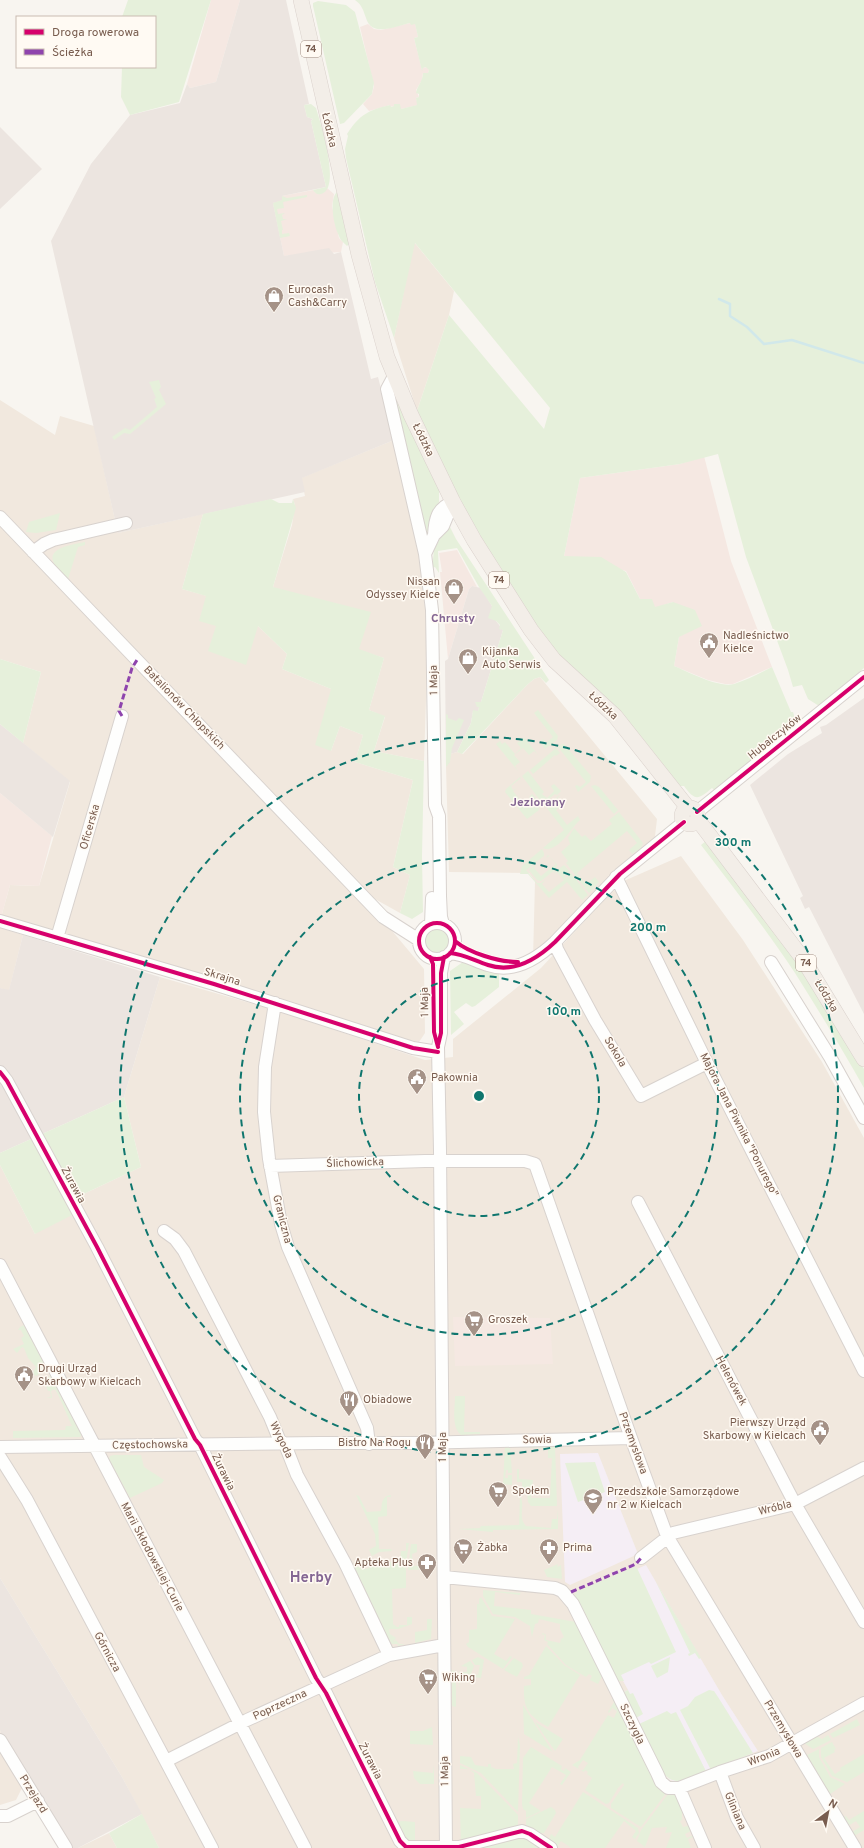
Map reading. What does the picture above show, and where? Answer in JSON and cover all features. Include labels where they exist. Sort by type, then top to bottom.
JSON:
[{"type":"main road","name":"Łódzka","points":[[301,0],[353,231],[374,312],[394,376],[453,502],[493,572],[549,654],[579,684],[615,716],[803,959],[864,1059]]},
{"type":"street","name":"1 Maja","points":[[394,376],[387,389],[425,554],[434,634],[436,806],[438,816],[441,917],[444,924]]},
{"type":"street","points":[[425,554],[434,535],[435,522],[439,511],[446,505],[453,502]]},
{"type":"street","name":"Batalionów Chłopskich","points":[[0,516],[383,917],[419,940]]},
{"type":"street","points":[[33,552],[44,544],[58,538],[126,523]]},
{"type":"street","name":"Hubalczyków","points":[[447,955],[461,955],[490,966],[503,968],[514,967],[528,962],[544,952],[616,878],[864,677]]},
{"type":"street","name":"Oficerska","points":[[57,938],[122,716]]},
{"type":"street","name":"1 Maja","points":[[428,926],[432,815],[436,806]]},
{"type":"street","name":"Majora Jana Piwnika \"Ponurego\"","points":[[616,878],[707,1063],[864,1371]]},
{"type":"street","name":"Batalionów Chłopskich","points":[[367,900],[408,925],[428,926]]},
{"type":"street","name":"Skrajna","points":[[0,921],[275,1003],[413,1048],[438,1049]]},
{"type":"street","points":[[444,924],[452,931],[455,942],[447,955],[430,958],[422,951],[419,940],[428,926],[444,924]]},
{"type":"street","points":[[455,942],[490,958],[528,962]]},
{"type":"street","name":"Sokola","points":[[555,942],[557,949],[595,1020],[641,1096],[707,1063]]},
{"type":"street","name":"1 Maja","points":[[446,1848],[438,1049],[441,1033],[441,973],[447,955]]},
{"type":"street","name":"1 Maja","points":[[430,958],[433,964],[434,1032],[438,1049]]},
{"type":"street","points":[[771,962],[830,1057],[864,1118]]},
{"type":"street","name":"Graniczna","points":[[275,1003],[265,1067],[263,1091],[270,1166],[286,1242],[367,1428],[369,1444]]},
{"type":"street","name":"Żurawia","points":[[0,1072],[6,1080],[97,1247],[195,1439],[200,1445],[316,1678],[400,1842],[406,1847],[446,1848],[467,1846],[522,1831],[530,1834],[551,1848]]},
{"type":"street","name":"Przemysłowa","points":[[440,1162],[525,1161],[536,1165],[631,1438],[668,1536],[855,1848]]},
{"type":"street","name":"Ślichowicka","points":[[270,1166],[440,1162]]},
{"type":"street","name":"Helenówek","points":[[638,1202],[795,1504],[864,1622]]},
{"type":"street","name":"Wygoda","points":[[164,1231],[175,1239],[184,1251],[270,1417],[279,1439],[284,1444],[297,1475],[345,1563],[389,1655]]},
{"type":"street","name":"Marii Skłodowskiej-Curie","points":[[0,1265],[305,1848]]},
{"type":"street","name":"Sowia","points":[[443,1443],[631,1438]]},
{"type":"street","name":"Częstochowska","points":[[0,1447],[443,1443]]},
{"type":"street","name":"Górnicza","points":[[0,1457],[27,1500],[212,1848]]},
{"type":"street","name":"Wróbla","points":[[641,1558],[676,1531],[795,1504],[864,1468]]},
{"type":"street","name":"Szczygla","points":[[444,1577],[547,1587],[562,1591],[573,1604],[661,1782],[668,1788],[679,1788]]},
{"type":"street","name":"Poprzeczna","points":[[166,1761],[240,1724],[389,1655],[444,1645]]},
{"type":"street","name":"Wronia","points":[[679,1788],[720,1772],[761,1759],[792,1744],[864,1703]]},
{"type":"street","name":"Przejazd","points":[[0,1740],[66,1848]]},
{"type":"street","name":"Gliniana","points":[[720,1772],[732,1807],[744,1832],[754,1848]]},
{"type":"street","points":[[679,1788],[705,1848]]},
{"type":"street","points":[[0,1816],[12,1814],[38,1801]]},
{"type":"shaded area","points":[[211,0],[240,0],[216,82],[190,88],[187,84]]},
{"type":"shaded area","points":[[240,0],[286,0],[309,104],[304,105],[307,117],[313,119],[311,121],[326,187],[282,196],[282,200],[273,203],[284,256],[329,248],[334,254],[341,252],[371,379],[378,377],[394,440],[302,478],[305,492],[118,533],[51,241],[91,164],[130,115],[180,103],[187,84],[190,88],[216,82]]},
{"type":"shaded area","points":[[415,23],[418,37],[414,38],[422,70],[423,68],[427,67],[429,70],[428,73],[423,73],[422,80],[416,90],[419,97],[416,98],[418,105],[401,109],[394,106],[390,107],[390,105],[369,111],[363,104],[372,94],[374,86],[360,27],[368,24],[374,29],[381,30]]},
{"type":"shaded area","points":[[0,127],[42,169],[0,209]]},
{"type":"shaded area","points":[[327,188],[334,194],[332,206],[339,238],[343,242],[341,252],[284,256],[273,203],[282,196],[313,190],[320,194]]},
{"type":"shaded area","points":[[414,242],[454,291],[449,315],[417,411],[394,338]]},
{"type":"shaded area","points":[[0,400],[55,435],[60,416],[94,426],[118,533],[203,514],[182,589],[207,596],[258,626],[287,654],[282,669],[331,689],[331,751],[340,726],[363,735],[355,762],[413,780],[393,867],[410,875],[400,913],[357,889],[424,969],[425,1033],[419,1042],[349,1027],[0,921],[10,885],[39,886],[70,782],[23,743],[41,672],[0,659]]},
{"type":"shaded area","points":[[394,440],[420,556],[428,638],[424,761],[374,751],[385,717],[369,710],[384,658],[359,650],[273,587],[292,525],[295,505],[293,499],[305,496],[301,478]]},
{"type":"shaded area","points":[[704,456],[731,561],[772,667],[733,684],[725,684],[708,680],[674,666],[679,637],[673,602],[655,608],[640,599],[626,571],[564,556],[580,478],[680,464]]},
{"type":"shaded area","name":"Nissan Odyssey Kielce","points":[[457,550],[477,587],[472,586],[469,589],[448,659],[440,572],[442,572],[439,553]]},
{"type":"shaded area","name":"Kijanka Auto Serwis","points":[[472,586],[481,588],[492,606],[496,621],[503,630],[481,702],[476,702],[479,707],[478,712],[473,711],[471,723],[457,752],[450,754],[450,762],[446,767],[445,661],[448,659],[469,589]]},
{"type":"shaded area","points":[[540,677],[657,819],[656,838],[533,959],[535,881],[529,873],[449,872],[446,767],[450,759],[450,754],[457,752],[463,754],[527,685],[534,679]]},
{"type":"shaded area","points":[[864,698],[864,1014],[809,907],[805,909],[800,898],[803,896],[750,785],[788,754],[822,733],[820,727],[826,725]]},
{"type":"shaded area","points":[[0,724],[70,781],[53,837],[0,793]]},
{"type":"shaded area","points":[[0,793],[52,836],[39,886],[10,885],[0,921]]},
{"type":"shaded area","points":[[681,856],[743,940],[822,1062],[864,1138],[864,1848],[159,1848],[122,1777],[0,1578],[0,1165],[35,1234],[75,1198],[141,1167],[124,1097],[160,977],[281,1012],[425,1060],[453,1057],[453,1039],[541,968],[606,898],[626,880]]},
{"type":"shaded area","points":[[0,928],[23,935],[9,991],[0,988]]},
{"type":"shaded area","points":[[23,935],[160,977],[124,1097],[0,1153],[0,988],[9,990]]},
{"type":"shaded area","points":[[453,1317],[550,1318],[553,1364],[455,1366]]},
{"type":"shaded area","name":"Przedszkole Samorządowe nr 2 w Kielcach","points":[[598,1453],[638,1554],[570,1585],[565,1582],[560,1454]]},
{"type":"shaded area","points":[[646,1565],[722,1695],[758,1751],[678,1782],[670,1780],[665,1775],[624,1692],[628,1690],[576,1596]]},
{"type":"shaded area","points":[[0,1578],[122,1777],[142,1814],[78,1848],[70,1848],[2,1737],[0,1730]]},
{"type":"shaded area","points":[[0,1730],[2,1737],[30,1780],[22,1788],[16,1800],[0,1805]]},
{"type":"shaded area","points":[[109,1833],[117,1848],[78,1848]]},
{"type":"green space","points":[[128,0],[211,0],[179,102],[130,115],[121,97],[122,68],[156,68],[156,16],[122,16]]},
{"type":"green space","points":[[355,0],[864,0],[864,668],[819,706],[808,699],[802,685],[793,687],[746,557],[718,454],[680,464],[580,478],[564,556],[601,557],[626,572],[640,599],[652,599],[655,607],[673,602],[695,610],[702,626],[679,637],[674,666],[712,682],[727,685],[744,680],[772,667],[791,712],[793,712],[793,728],[715,791],[712,788],[700,797],[697,797],[691,794],[684,786],[680,786],[640,735],[627,721],[578,678],[544,638],[497,566],[453,487],[417,411],[449,315],[544,429],[550,408],[415,243],[394,338],[375,282],[345,149],[348,136],[347,134],[361,117],[371,111],[390,105],[391,107],[394,106],[394,104],[400,104],[401,109],[417,105],[416,98],[419,97],[419,94],[416,93],[417,90],[423,73],[428,73],[429,70],[426,67],[423,68],[422,71],[414,38],[418,37],[415,24],[411,25],[410,23],[385,29],[373,28],[369,24],[362,8]]},
{"type":"green space","points":[[318,1],[346,5],[355,12],[374,83],[372,94],[344,123],[340,124],[313,6],[313,3]]},
{"type":"green space","points":[[311,104],[316,108],[325,140],[330,168],[330,180],[327,189],[321,194],[316,194],[313,190],[326,187],[311,121],[313,119],[307,117],[304,105]]},
{"type":"green space","points":[[338,191],[349,244],[347,246],[337,232],[334,220],[333,200]]},
{"type":"green space","points":[[307,195],[307,197],[283,202],[284,208],[277,209],[278,214],[285,213],[282,215],[283,219],[287,219],[281,221],[283,230],[282,234],[289,233],[288,229],[290,236],[280,238],[273,203],[282,200],[282,196],[287,198]]},
{"type":"green space","points":[[159,380],[161,387],[159,390],[166,404],[130,434],[124,433],[114,440],[112,437],[125,428],[130,430],[157,407],[154,399],[156,398],[149,382]]},
{"type":"green space","points":[[394,392],[439,489],[439,502],[425,538],[392,394]]},
{"type":"green space","points":[[271,499],[279,503],[292,503],[293,499],[296,508],[273,587],[371,612],[359,649],[384,658],[369,710],[385,716],[374,751],[424,761],[422,856],[423,912],[412,919],[400,913],[410,875],[393,867],[413,780],[355,762],[363,735],[340,726],[331,751],[315,745],[331,689],[282,669],[287,654],[258,626],[246,665],[208,651],[216,626],[199,621],[206,596],[182,589],[203,514]]},
{"type":"green space","points":[[60,513],[56,530],[36,533],[26,532],[29,522]]},
{"type":"green space","points":[[448,523],[456,539],[549,680],[546,683],[540,677],[534,679],[462,754],[457,752],[471,723],[473,710],[478,711],[479,707],[477,707],[475,702],[481,702],[503,630],[499,629],[500,625],[496,621],[488,618],[492,606],[479,587],[457,548],[438,551],[439,573],[435,567],[432,568],[434,550]]},
{"type":"green space","points":[[85,542],[85,545],[78,547],[68,579],[55,565],[53,559],[54,554],[57,550],[69,545]]},
{"type":"green space","points":[[0,659],[41,672],[23,743],[0,724]]},
{"type":"green space","points":[[538,710],[558,736],[557,740],[545,749],[540,742],[543,739],[546,743],[553,737],[534,713]]},
{"type":"green space","points":[[446,714],[448,715],[448,718],[456,721],[459,718],[464,720],[452,748],[450,762],[446,767]]},
{"type":"green space","points":[[525,738],[538,755],[534,751],[529,755],[523,748],[514,755],[520,762],[515,766],[518,771],[496,744],[500,741],[502,744],[505,742],[515,754],[521,748],[517,743]]},
{"type":"green space","points":[[564,744],[591,776],[590,782],[578,792],[575,786],[577,785],[580,787],[586,782],[558,747]]},
{"type":"green space","points":[[556,748],[560,753],[556,756],[555,755],[533,774],[530,770]]},
{"type":"green space","points":[[528,771],[544,792],[542,794],[547,798],[554,791],[551,786],[554,784],[561,791],[557,795],[555,794],[550,798],[551,800],[541,808],[542,803],[522,776]]},
{"type":"green space","points":[[520,777],[521,778],[511,786],[513,790],[517,788],[513,791],[526,807],[533,801],[529,797],[532,794],[540,803],[539,810],[527,819],[505,792],[506,789]]},
{"type":"green space","points":[[595,785],[599,787],[618,810],[614,814],[591,786]]},
{"type":"green space","points":[[561,794],[557,799],[561,805],[556,810],[567,825],[578,816],[580,820],[558,844],[548,849],[543,848],[564,830],[546,807]]},
{"type":"green space","points":[[619,812],[643,843],[641,848],[632,854],[629,850],[637,843],[627,831],[577,873],[586,884],[595,877],[599,882],[589,893],[566,863],[568,861],[561,852],[570,844],[568,838],[574,828],[582,837],[585,835],[591,841],[612,824],[609,820]]},
{"type":"green space","points":[[706,841],[801,966],[864,1069],[864,1088],[795,973],[761,924],[701,845]]},
{"type":"green space","points":[[542,849],[544,856],[526,870],[537,883],[541,883],[545,880],[542,884],[549,892],[564,880],[557,872],[553,873],[564,865],[570,872],[564,877],[566,878],[571,873],[588,895],[582,900],[567,882],[549,898],[528,874],[520,874],[522,866]]},
{"type":"green space","points":[[549,856],[557,864],[556,869],[541,881],[537,880],[529,870],[536,864],[534,868],[541,876],[556,864]]},
{"type":"green space","points":[[437,928],[446,932],[450,941],[446,950],[437,954],[428,950],[424,941],[428,932]]},
{"type":"green space","points":[[463,962],[499,974],[499,987],[475,1006],[472,1007],[466,1003],[454,1012],[464,1024],[451,1035],[450,971]]},
{"type":"green space","points":[[124,1097],[141,1167],[75,1198],[82,1210],[35,1234],[0,1165],[0,1153]]},
{"type":"green space","points":[[24,1325],[47,1369],[36,1376],[32,1374],[36,1367],[28,1358],[24,1348],[22,1347],[17,1353],[13,1349],[24,1344],[21,1338],[24,1336],[21,1330],[18,1330]]},
{"type":"green space","points":[[51,1376],[82,1434],[80,1437],[13,1438],[13,1431],[65,1430],[66,1426],[72,1426],[55,1389],[51,1391],[52,1398],[46,1398],[51,1397],[50,1391],[48,1391],[46,1386],[39,1384],[41,1380]]},
{"type":"green space","points":[[455,1396],[465,1396],[464,1432],[480,1432],[480,1434],[461,1435],[458,1432],[454,1417]]},
{"type":"green space","points":[[555,1446],[557,1506],[531,1506],[528,1502],[527,1493],[522,1489],[522,1482],[517,1482],[517,1469],[519,1469],[519,1479],[533,1480],[531,1498],[550,1498],[552,1458],[548,1458],[548,1448],[516,1447]]},
{"type":"green space","points":[[505,1447],[510,1447],[512,1473],[508,1473],[508,1470],[506,1470],[505,1478],[508,1478],[508,1475],[512,1475],[512,1485],[503,1484]]},
{"type":"green space","points":[[141,1455],[144,1467],[164,1480],[162,1483],[130,1498],[109,1459],[110,1456]]},
{"type":"green space","points":[[595,1462],[605,1492],[578,1502],[565,1463]]},
{"type":"green space","points":[[356,1495],[359,1496],[367,1512],[381,1511],[385,1497],[391,1495],[391,1497],[387,1497],[387,1516],[378,1517],[379,1549],[391,1549],[392,1551],[379,1552],[372,1556],[369,1550],[376,1546],[375,1534]]},
{"type":"green space","points":[[520,1496],[522,1499],[522,1519],[526,1526],[551,1528],[552,1519],[557,1519],[558,1510],[558,1529],[493,1530],[493,1532],[458,1529],[480,1528],[481,1526],[519,1525]]},
{"type":"green space","points":[[406,1543],[409,1543],[406,1563],[406,1588],[392,1589],[393,1624],[397,1627],[399,1627],[399,1625],[407,1625],[407,1617],[412,1617],[412,1624],[398,1629],[389,1629],[390,1634],[396,1638],[393,1642],[396,1640],[399,1644],[405,1644],[398,1646],[398,1644],[392,1644],[386,1635],[360,1579],[356,1581],[350,1564],[365,1569],[369,1568],[371,1562],[400,1562],[401,1551],[406,1551]]},
{"type":"green space","points":[[411,1544],[417,1544],[417,1552],[412,1554],[413,1566],[424,1565],[424,1558],[431,1557],[431,1560],[425,1561],[426,1567],[431,1566],[431,1569],[408,1570]]},
{"type":"green space","points":[[558,1564],[557,1567],[561,1565],[562,1579],[547,1577],[544,1570]]},
{"type":"green space","points":[[634,1567],[637,1568],[676,1652],[651,1664],[649,1662],[621,1675],[624,1681],[618,1681],[574,1595],[578,1591]]},
{"type":"green space","points":[[656,1582],[701,1658],[699,1659],[695,1653],[689,1656],[688,1654],[690,1653]]},
{"type":"green space","points":[[521,1589],[520,1595],[495,1592],[494,1606],[531,1610],[531,1614],[576,1622],[603,1674],[598,1684],[590,1680],[592,1676],[589,1674],[586,1677],[566,1665],[547,1644],[548,1642],[544,1640],[545,1635],[542,1634],[543,1633],[546,1635],[546,1640],[560,1643],[561,1639],[564,1637],[560,1629],[560,1624],[539,1619],[538,1623],[535,1624],[532,1637],[530,1626],[515,1617],[493,1614],[483,1596],[483,1590],[520,1593]]},
{"type":"green space","points":[[481,1597],[492,1616],[515,1619],[494,1654],[506,1661],[510,1656],[512,1657],[503,1669],[468,1647],[466,1644],[469,1642],[469,1630],[477,1629],[477,1604],[479,1604],[479,1599]]},
{"type":"green space","points":[[427,1619],[432,1619],[431,1639],[415,1643],[415,1632],[427,1630]]},
{"type":"green space","points":[[546,1646],[564,1665],[580,1675],[548,1727],[536,1719],[528,1711],[524,1694],[524,1686],[531,1685],[531,1679],[524,1679],[524,1677],[529,1675]]},
{"type":"green space","points":[[478,1657],[484,1660],[481,1678],[460,1675],[459,1690],[459,1672],[467,1672],[467,1667],[461,1666],[470,1661],[474,1666],[471,1674],[478,1675],[480,1665],[475,1665],[472,1660]]},
{"type":"green space","points":[[670,1657],[668,1672],[657,1678],[651,1666]]},
{"type":"green space","points":[[514,1658],[522,1663],[523,1666],[517,1677],[504,1670]]},
{"type":"green space","points":[[449,1670],[456,1671],[456,1707],[452,1706],[452,1684]]},
{"type":"green space","points":[[628,1690],[630,1694],[633,1693],[643,1714],[636,1718],[624,1692]]},
{"type":"green space","points":[[709,1690],[714,1691],[753,1753],[711,1770],[680,1710],[688,1706],[695,1697]]},
{"type":"green space","points":[[615,1698],[662,1791],[666,1793],[641,1827],[611,1808],[611,1804],[624,1785],[623,1783],[618,1788],[609,1803],[606,1804],[585,1790],[592,1778],[587,1774],[588,1772],[581,1770],[583,1770],[588,1763],[583,1760],[578,1767],[579,1769],[572,1765],[580,1760],[608,1715],[614,1718],[617,1711],[612,1708],[609,1713],[608,1712],[614,1702],[612,1699]]},
{"type":"green space","points":[[523,1705],[552,1751],[553,1752],[524,1734]]},
{"type":"green space","points":[[667,1711],[671,1714],[676,1712],[706,1771],[680,1781],[670,1779],[665,1775],[639,1724]]},
{"type":"green space","points":[[857,1719],[860,1725],[833,1738],[830,1734]]},
{"type":"green space","points":[[535,1722],[563,1739],[555,1751]]},
{"type":"green space","points":[[432,1727],[433,1745],[410,1744],[410,1731],[423,1731]]},
{"type":"green space","points":[[828,1735],[831,1740],[813,1749],[804,1743],[816,1736],[822,1739]]},
{"type":"green space","points":[[518,1737],[520,1745],[518,1812],[481,1773],[460,1763],[460,1756],[471,1757],[475,1765],[488,1767],[488,1764],[491,1764],[491,1767],[496,1769],[514,1769],[513,1764],[517,1763]]},
{"type":"green space","points":[[832,1742],[836,1749],[834,1750],[835,1752],[824,1758],[835,1774],[841,1770],[840,1768],[864,1754],[864,1772],[847,1782],[832,1776],[821,1757],[821,1748]]},
{"type":"green space","points":[[531,1747],[562,1766],[561,1769],[564,1771],[565,1768],[571,1772],[562,1785],[560,1784],[566,1775],[552,1767],[529,1803],[541,1811],[526,1818],[526,1811],[523,1809],[522,1804],[523,1758]]},
{"type":"green space","points":[[819,1749],[819,1757],[830,1777],[845,1784],[830,1794],[807,1755]]},
{"type":"green space","points":[[434,1765],[434,1784],[420,1784],[414,1778],[413,1771],[433,1773]]},
{"type":"green space","points":[[460,1765],[468,1769],[460,1769]]},
{"type":"green space","points":[[470,1770],[477,1773],[518,1815],[518,1824],[516,1827],[461,1844],[460,1808],[481,1809],[481,1796],[476,1796],[474,1773]]},
{"type":"green space","points":[[583,1792],[638,1828],[639,1833],[635,1839],[632,1837],[636,1831],[624,1821],[605,1848],[570,1848],[561,1841],[557,1847],[549,1839],[551,1834],[555,1837]]},
{"type":"green space","points":[[668,1794],[677,1794],[684,1811],[682,1814],[682,1820],[680,1821],[683,1827],[694,1826],[690,1828],[691,1831],[685,1834],[687,1838],[697,1834],[698,1835],[688,1839],[691,1848],[666,1848],[672,1832],[665,1833],[667,1827],[652,1828],[645,1847],[637,1841],[641,1830]]},
{"type":"green space","points":[[551,1807],[556,1813],[544,1833],[538,1833],[526,1826],[526,1819]]},
{"type":"green space","points":[[864,1811],[864,1830],[854,1836],[852,1832],[860,1827],[856,1821],[848,1826],[844,1817],[846,1816],[849,1820]]},
{"type":"green space","points":[[142,1814],[159,1848],[117,1848],[109,1833]]},
{"type":"green space","points":[[394,1822],[415,1822],[415,1844],[404,1843]]},
{"type":"green space","points":[[518,1834],[545,1848],[470,1848]]},
{"type":"waterway","points":[[719,299],[730,304],[730,316],[747,327],[764,344],[792,340],[864,363]]},
{"type":"marked path","points":[[122,716],[119,711],[132,668],[137,660]]},
{"type":"marked path","points":[[571,1592],[636,1564],[641,1558]]},
{"type":"cycle path","points":[[697,812],[864,677]]},
{"type":"cycle path","points":[[450,953],[488,965],[507,968],[533,959],[555,942],[620,874],[684,822]]},
{"type":"cycle path","points":[[0,921],[214,984],[413,1048],[438,1052]]},
{"type":"cycle path","points":[[437,923],[450,928],[455,941],[450,954],[437,959],[424,954],[419,941],[424,928],[437,923]]},
{"type":"cycle path","points":[[455,941],[476,953],[510,962],[518,962]]},
{"type":"cycle path","points":[[430,957],[433,964],[434,1032],[438,1047]]},
{"type":"cycle path","points":[[438,1045],[441,1033],[441,973],[444,957]]},
{"type":"cycle path","points":[[0,1072],[7,1081],[97,1247],[195,1439],[200,1445],[316,1678],[326,1693],[400,1841],[406,1847],[459,1847],[522,1831],[530,1834],[551,1848]]},
{"type":"place","name":"Eurocash Cash&Carry","points":[[274,313]]},
{"type":"place","name":"Nissan Odyssey Kielce","points":[[454,605]]},
{"type":"place","name":"Nadleśnictwo Kielce","points":[[709,659]]},
{"type":"place","name":"Kijanka Auto Serwis","points":[[468,675]]},
{"type":"place","name":"Pakownia","points":[[417,1095]]},
{"type":"place","name":"Groszek","points":[[474,1337]]},
{"type":"place","name":"Drugi Urząd Skarbowy w Kielcach","points":[[24,1392]]},
{"type":"place","name":"Obiadowe","points":[[349,1417]]},
{"type":"place","name":"Pierwszy Urząd Skarbowy w Kielcach","points":[[820,1446]]},
{"type":"place","name":"Bistro Na Rogu","points":[[425,1460]]},
{"type":"place","name":"Społem","points":[[498,1508]]},
{"type":"place","name":"Przedszkole Samorządowe nr 2 w Kielcach","points":[[593,1515]]},
{"type":"place","name":"Żabka","points":[[463,1565]]},
{"type":"place","name":"Prima","points":[[549,1565]]},
{"type":"place","name":"Apteka Plus","points":[[427,1580]]},
{"type":"place","name":"Wiking","points":[[428,1695]]},
{"type":"district","name":"Chrusty","points":[[453,619]]},
{"type":"district","name":"Jeziorany","points":[[538,803]]},
{"type":"district","name":"Herby","points":[[311,1578]]}]
